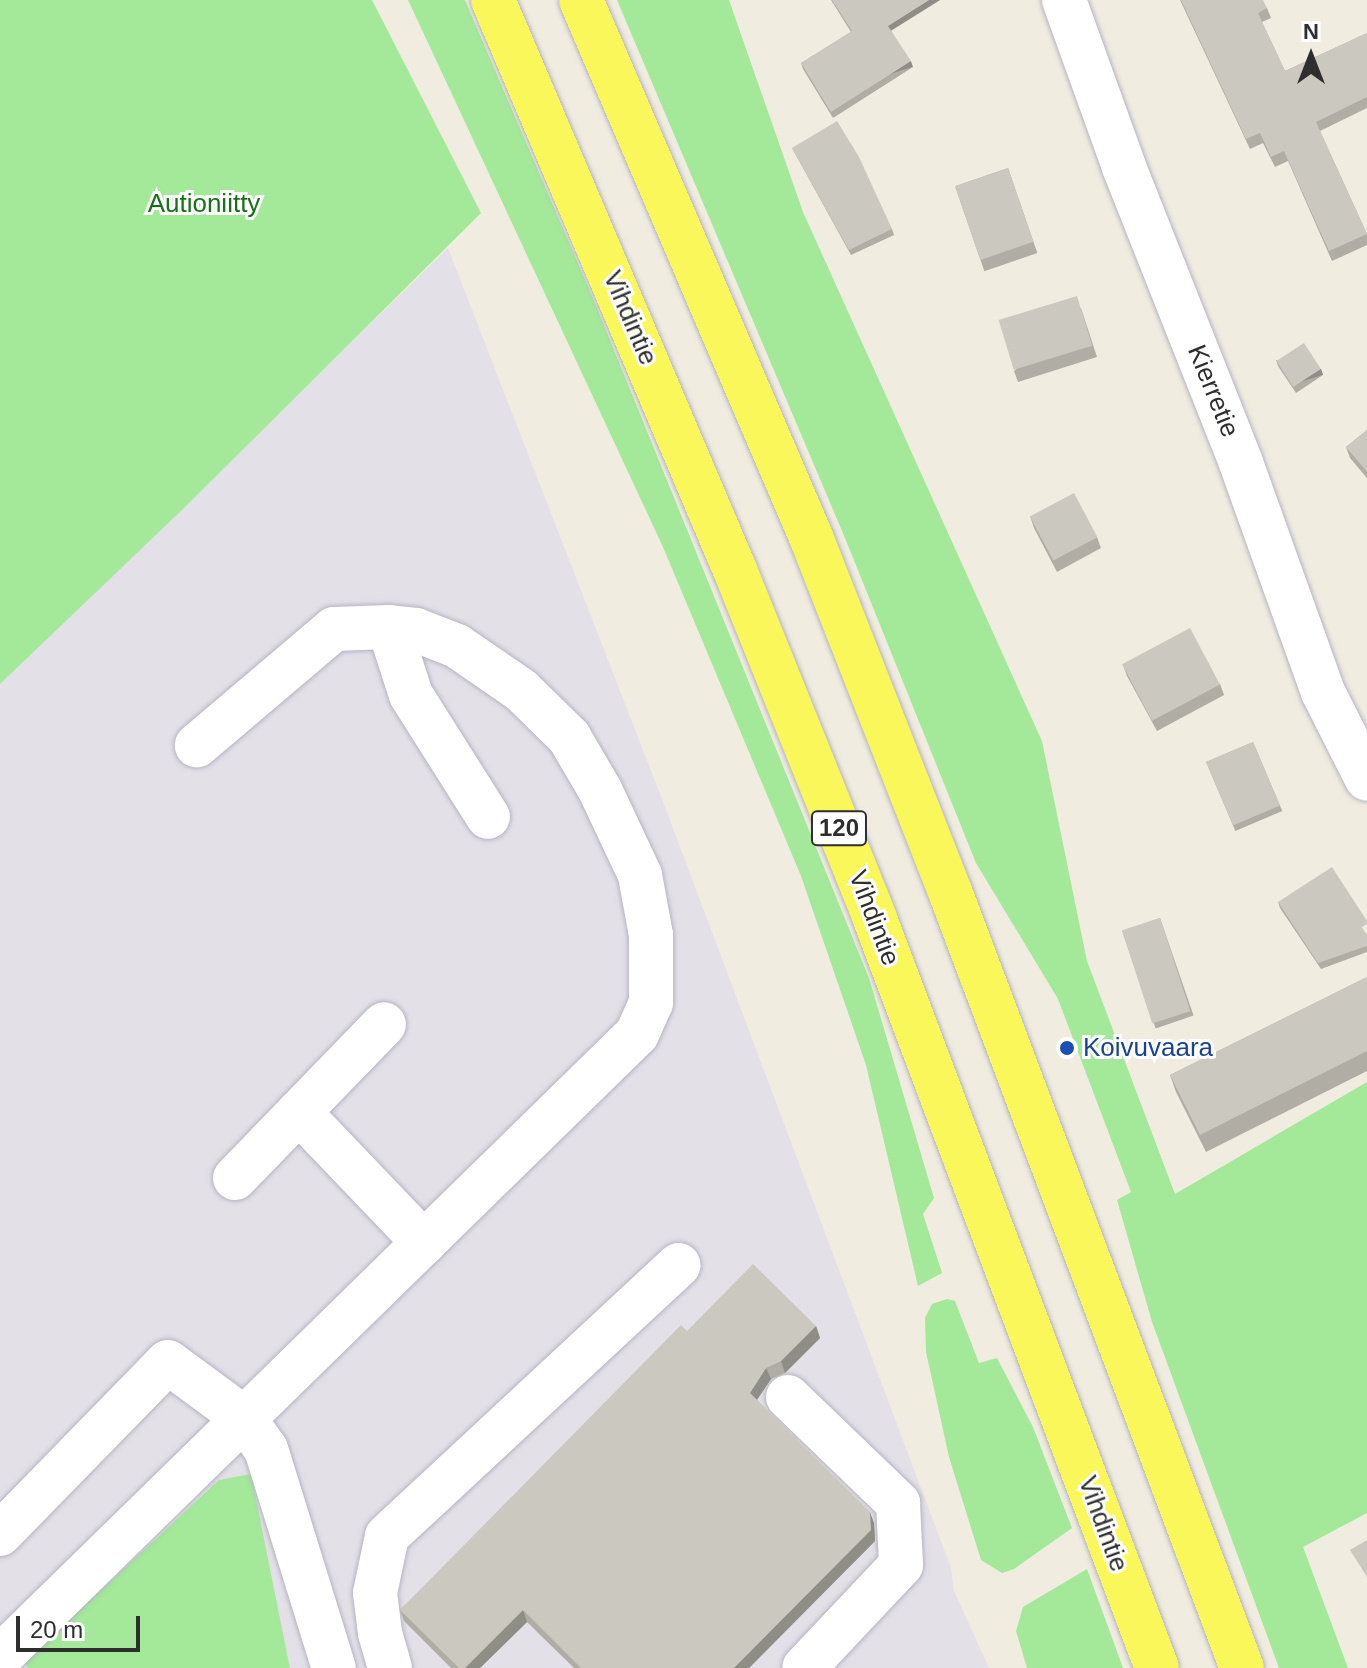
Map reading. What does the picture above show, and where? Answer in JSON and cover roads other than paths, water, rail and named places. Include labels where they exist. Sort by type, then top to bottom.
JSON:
[{"type":"main road","name":"Vihdintie","points":[[493,0],[729,556],[869,904],[1157,1668]]},
{"type":"main road","points":[[581,0],[811,537],[951,894],[1242,1668]]},
{"type":"street","name":"Kierretie","points":[[1064,0],[1124,167],[1241,463],[1323,692],[1367,779]]},
{"type":"street","points":[[0,1657],[637,1034],[651,1003],[651,935],[640,875],[600,790],[569,737],[521,690],[457,646],[416,630],[389,627],[334,629],[197,745]]},
{"type":"street","points":[[389,627],[411,695],[488,817]]},
{"type":"street","points":[[235,1178],[384,1024]]},
{"type":"street","points":[[299,1112],[424,1243]]},
{"type":"street","points":[[390,1668],[380,1633],[375,1593],[387,1536],[679,1265]]},
{"type":"street","points":[[0,1534],[168,1362],[244,1418],[266,1449],[334,1668]]},
{"type":"street","points":[[788,1397],[898,1503],[901,1565],[804,1668]]},
{"type":"place","name":"Koivuvaara","points":[[1067,1048]]},
{"type":"park label","name":"Autioniitty","points":[[204,204]]}]
